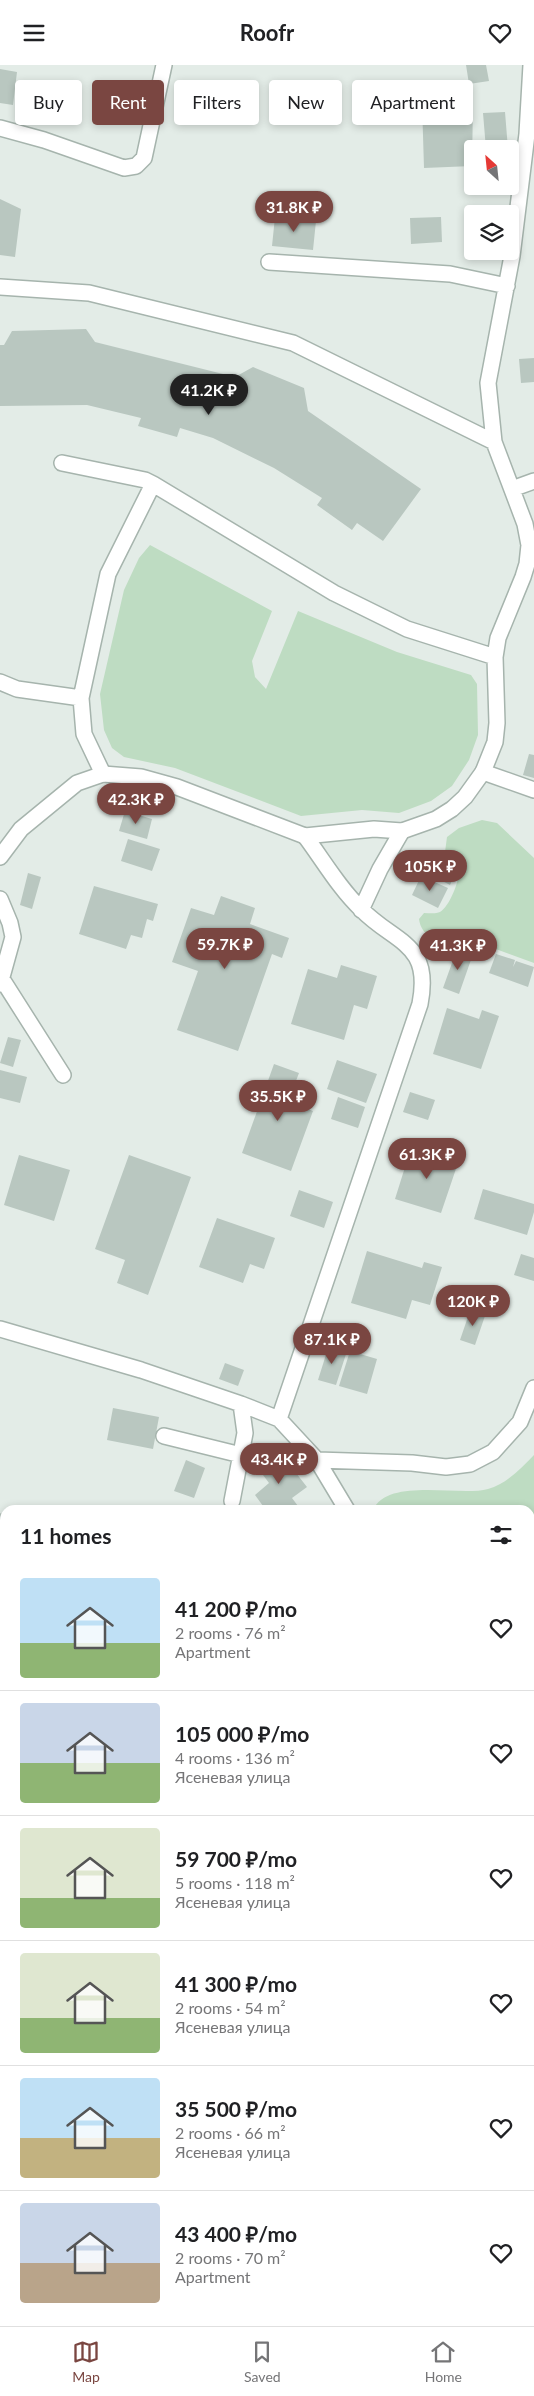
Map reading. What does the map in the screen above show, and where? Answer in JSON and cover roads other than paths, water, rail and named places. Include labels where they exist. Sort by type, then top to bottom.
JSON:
[{"type":"street","points":[[0,128],[44,140],[124,168],[136,166],[144,158],[164,65]]},
{"type":"street","points":[[0,857],[22,829],[77,783],[103,773],[141,777],[177,787],[305,836],[374,829],[402,831],[436,819],[452,809],[465,797],[483,772],[495,742],[497,723],[495,657],[498,638],[506,613],[527,563],[529,545],[525,523],[494,442],[488,383],[507,286],[527,134],[531,65]]},
{"type":"street","points":[[269,262],[450,274],[507,286]]},
{"type":"street","points":[[0,287],[88,293],[293,343],[494,442]]},
{"type":"street","points":[[62,463],[146,480],[334,593],[407,629],[495,657]]},
{"type":"street","points":[[512,489],[534,481]]},
{"type":"street","points":[[103,773],[84,733],[81,698],[108,574],[153,484]]},
{"type":"street","points":[[0,683],[17,689],[81,698]]},
{"type":"street","points":[[483,772],[534,789]]},
{"type":"street","points":[[361,910],[380,869],[402,831]]},
{"type":"street","points":[[279,1419],[420,1004],[423,986],[418,959],[401,939],[361,910],[305,836]]},
{"type":"street","points":[[0,899],[10,923],[13,937],[1,981],[63,1075]]},
{"type":"street","points":[[0,1329],[141,1370],[279,1419],[317,1459],[344,1505]]},
{"type":"street","points":[[317,1459],[412,1463],[446,1467],[470,1464],[493,1452],[520,1422],[534,1388]]},
{"type":"street","points":[[232,1501],[245,1433],[241,1404]]},
{"type":"street","points":[[164,1436],[241,1455]]}]
